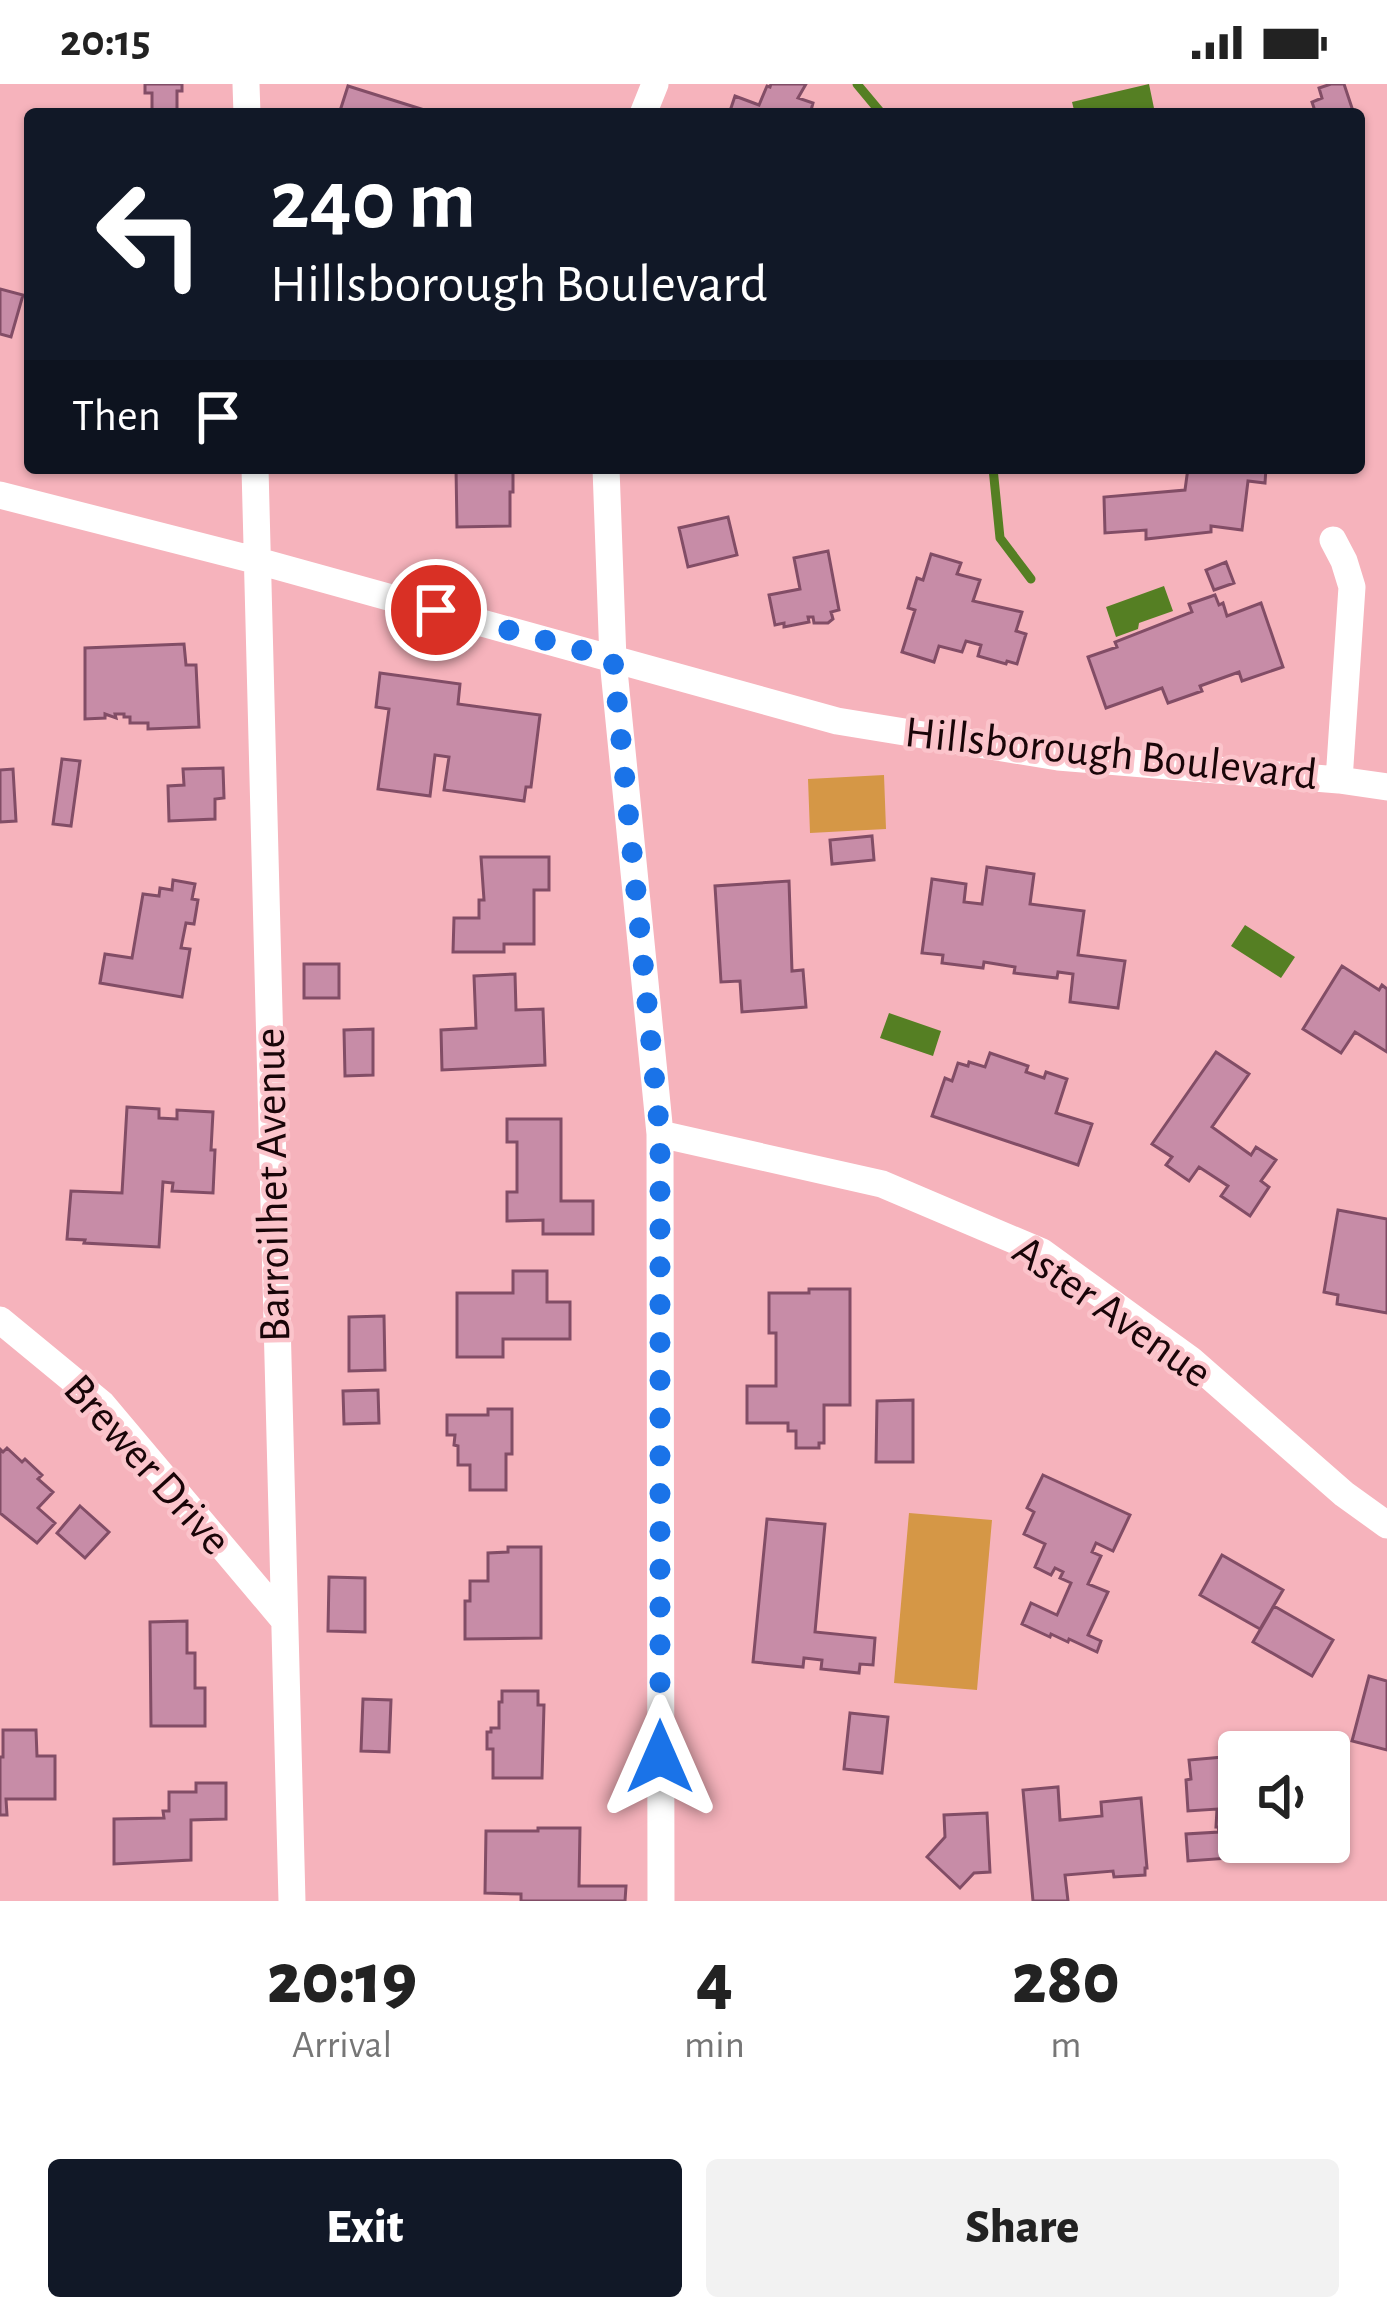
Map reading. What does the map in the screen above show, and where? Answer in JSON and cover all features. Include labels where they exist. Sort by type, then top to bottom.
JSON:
[{"type":"street","name":"Barroilhet Avenue","points":[[255,474],[292,1901]]},
{"type":"street","points":[[606,474],[613,659],[660,1134],[661,1901]]},
{"type":"street","name":"Hillsborough Boulevard","points":[[0,495],[837,721],[1036,754],[1339,779],[1387,788]]},
{"type":"street","points":[[1334,540],[1352,587],[1339,779]]},
{"type":"street","name":"Aster Avenue","points":[[660,1134],[882,1184],[1042,1252],[1191,1360],[1344,1494],[1387,1525]]},
{"type":"street","name":"Brewer Drive","points":[[0,1320],[102,1404],[284,1620]]},
{"type":"shaded area","points":[[1149,84],[1154,108],[1074,108],[1072,102]]},
{"type":"shaded area","points":[[1164,586],[1173,611],[1116,637],[1106,607]]},
{"type":"shaded area","points":[[884,775],[886,829],[810,833],[808,779]]},
{"type":"shaded area","points":[[1245,925],[1295,957],[1281,978],[1231,946]]},
{"type":"shaded area","points":[[889,1013],[941,1031],[933,1056],[880,1038]]},
{"type":"shaded area","points":[[909,1513],[992,1520],[977,1690],[894,1683]]},
{"type":"building","points":[[145,84],[182,84],[177,108],[152,108],[152,93],[145,93]]},
{"type":"building","points":[[806,84],[798,98],[813,103],[812,108],[731,108],[735,96],[759,105],[770,87]]},
{"type":"building","points":[[1344,84],[1352,108],[1314,108],[1312,102],[1322,98],[1319,88]]},
{"type":"building","points":[[348,86],[418,108],[341,108]]},
{"type":"building","points":[[0,289],[23,295],[11,337],[0,334]]},
{"type":"building","points":[[456,474],[513,474],[510,526],[457,527]]},
{"type":"building","points":[[1187,474],[1266,474],[1265,483],[1248,481],[1242,530],[1211,526],[1211,532],[1146,539],[1146,530],[1105,533],[1104,497],[1185,490]]},
{"type":"building","points":[[728,517],[737,555],[688,567],[679,528]]},
{"type":"building","points":[[828,551],[839,610],[831,612],[833,619],[814,623],[808,617],[809,622],[775,625],[769,595],[800,589],[794,558]]},
{"type":"building","points":[[931,554],[961,563],[957,574],[980,580],[973,601],[1022,612],[1016,631],[1026,634],[1017,664],[978,656],[981,645],[966,641],[962,652],[939,646],[934,662],[902,652],[915,610],[908,608]]},
{"type":"building","points":[[1226,562],[1234,583],[1214,590],[1206,570]]},
{"type":"building","points":[[1215,595],[1227,616],[1261,603],[1283,667],[1242,681],[1239,672],[1168,703],[1162,688],[1106,708],[1088,657],[1192,612],[1189,604]]},
{"type":"building","points":[[184,644],[186,665],[196,665],[199,727],[148,729],[148,723],[130,723],[124,714],[85,719],[85,648]]},
{"type":"building","points":[[380,673],[460,684],[458,704],[540,715],[531,787],[526,787],[524,801],[444,790],[449,757],[435,755],[430,796],[378,789],[389,709],[376,707]]},
{"type":"building","points":[[62,759],[80,761],[71,826],[53,824]]},
{"type":"building","points":[[223,768],[224,798],[215,799],[215,819],[169,821],[168,786],[184,785],[183,769]]},
{"type":"building","points":[[13,769],[16,821],[0,822],[0,770]]},
{"type":"building","points":[[872,836],[874,860],[832,864],[830,840]]},
{"type":"building","points":[[481,857],[549,857],[549,890],[534,890],[534,944],[504,944],[504,952],[453,952],[454,918],[479,918],[479,900],[484,900]]},
{"type":"building","points":[[987,867],[1034,874],[1030,904],[1084,911],[1078,955],[1125,961],[1118,1008],[1070,1002],[1073,974],[1058,972],[1057,978],[1014,973],[1015,967],[984,962],[983,968],[942,963],[943,955],[922,953],[932,879],[966,884],[964,902],[982,904]]},
{"type":"building","points":[[173,880],[195,884],[192,899],[198,900],[194,924],[186,923],[181,948],[190,949],[182,997],[100,983],[105,954],[132,958],[143,894],[159,896],[160,888],[172,890]]},
{"type":"building","points":[[789,881],[792,971],[803,970],[806,1007],[742,1012],[740,981],[721,982],[715,886]]},
{"type":"building","points":[[304,964],[339,964],[339,998],[304,998]]},
{"type":"building","points":[[1342,966],[1379,990],[1382,985],[1387,989],[1387,1052],[1355,1032],[1341,1053],[1303,1029]]},
{"type":"building","points":[[515,974],[516,1010],[543,1009],[545,1065],[442,1070],[441,1030],[476,1028],[474,976]]},
{"type":"building","points":[[373,1029],[373,1075],[345,1076],[344,1030]]},
{"type":"building","points":[[1216,1052],[1249,1074],[1212,1127],[1251,1155],[1256,1147],[1276,1160],[1261,1181],[1269,1187],[1250,1216],[1221,1196],[1228,1186],[1199,1167],[1189,1181],[1166,1165],[1172,1157],[1152,1144]]},
{"type":"building","points":[[990,1053],[1028,1066],[1026,1072],[1067,1079],[1056,1113],[1092,1124],[1078,1165],[932,1116],[945,1078],[952,1081],[958,1063],[985,1067]]},
{"type":"building","points":[[127,1107],[159,1109],[159,1118],[177,1119],[177,1110],[213,1112],[213,1193],[172,1191],[173,1183],[163,1182],[159,1247],[67,1239],[71,1191],[122,1193]]},
{"type":"building","points":[[507,1119],[561,1119],[561,1201],[593,1201],[593,1234],[543,1234],[543,1220],[507,1221],[507,1192],[517,1192],[517,1142],[507,1142]]},
{"type":"building","points":[[1338,1210],[1387,1219],[1387,1313],[1337,1304],[1338,1295],[1324,1292]]},
{"type":"building","points":[[513,1271],[547,1271],[547,1302],[570,1302],[570,1339],[503,1339],[503,1357],[457,1357],[457,1293],[513,1293]]},
{"type":"building","points":[[809,1289],[850,1289],[850,1405],[824,1405],[824,1443],[819,1448],[796,1448],[796,1431],[788,1431],[788,1423],[747,1423],[747,1386],[776,1386],[776,1333],[769,1333],[769,1293],[809,1293]]},
{"type":"building","points":[[384,1316],[385,1370],[349,1371],[349,1317]]},
{"type":"building","points":[[378,1390],[379,1423],[344,1424],[343,1391]]},
{"type":"building","points":[[913,1400],[913,1462],[876,1462],[877,1401]]},
{"type":"building","points":[[488,1409],[512,1409],[506,1490],[470,1490],[470,1465],[458,1465],[455,1435],[447,1435],[447,1415],[488,1415]]},
{"type":"building","points":[[7,1448],[42,1475],[38,1479],[53,1492],[38,1508],[55,1523],[37,1543],[0,1513],[0,1449]]},
{"type":"building","points":[[1043,1475],[1130,1515],[1113,1551],[1096,1543],[1092,1552],[1101,1556],[1088,1584],[1108,1592],[1088,1635],[1101,1641],[1097,1652],[1022,1624],[1031,1603],[1057,1615],[1071,1583],[1060,1578],[1063,1572],[1055,1568],[1051,1575],[1035,1567],[1045,1544],[1024,1534],[1034,1512],[1027,1508]]},
{"type":"building","points":[[80,1506],[109,1532],[85,1558],[57,1533]]},
{"type":"building","points":[[767,1519],[825,1524],[815,1632],[875,1638],[873,1665],[860,1664],[859,1673],[821,1669],[822,1660],[804,1658],[803,1667],[753,1662]]},
{"type":"building","points":[[508,1547],[541,1547],[541,1638],[465,1639],[470,1581],[488,1581],[488,1553],[508,1552]]},
{"type":"building","points":[[1222,1555],[1283,1590],[1260,1629],[1200,1595]]},
{"type":"building","points":[[329,1577],[365,1578],[365,1632],[328,1631]]},
{"type":"building","points":[[1274,1606],[1333,1640],[1312,1676],[1253,1642]]},
{"type":"building","points":[[187,1621],[187,1653],[195,1653],[195,1688],[205,1688],[205,1726],[151,1726],[150,1622]]},
{"type":"building","points":[[1369,1676],[1387,1681],[1387,1750],[1352,1741]]},
{"type":"building","points":[[502,1691],[538,1691],[538,1705],[544,1705],[542,1778],[493,1778],[493,1749],[487,1749],[487,1732],[499,1728]]},
{"type":"building","points":[[363,1699],[391,1700],[389,1752],[361,1751]]},
{"type":"building","points":[[850,1713],[888,1717],[882,1773],[844,1769]]},
{"type":"building","points":[[3,1730],[36,1730],[37,1756],[55,1756],[55,1799],[6,1799],[7,1815],[0,1815]]},
{"type":"building","points":[[1218,1757],[1218,1827],[1217,1809],[1188,1811],[1189,1760]]},
{"type":"building","points":[[196,1783],[226,1783],[226,1819],[191,1820],[191,1860],[114,1864],[114,1819],[164,1818],[169,1792],[196,1792]]},
{"type":"building","points":[[1058,1787],[1060,1820],[1102,1816],[1101,1802],[1141,1798],[1145,1875],[1114,1877],[1113,1871],[1065,1875],[1068,1901],[1033,1901],[1023,1790]]},
{"type":"building","points":[[987,1813],[990,1872],[974,1873],[960,1888],[927,1857],[945,1837],[944,1815]]},
{"type":"building","points":[[580,1828],[579,1886],[626,1886],[625,1901],[521,1901],[521,1894],[485,1893],[486,1831]]},
{"type":"building","points":[[1218,1832],[1218,1859],[1188,1861],[1186,1834]]},
{"type":"waterway","points":[[857,84],[877,108]]},
{"type":"waterway","points":[[994,474],[1000,538],[1031,579]]},
{"type":"route","points":[[436,610],[613,659],[660,1134],[660,1757]]}]
